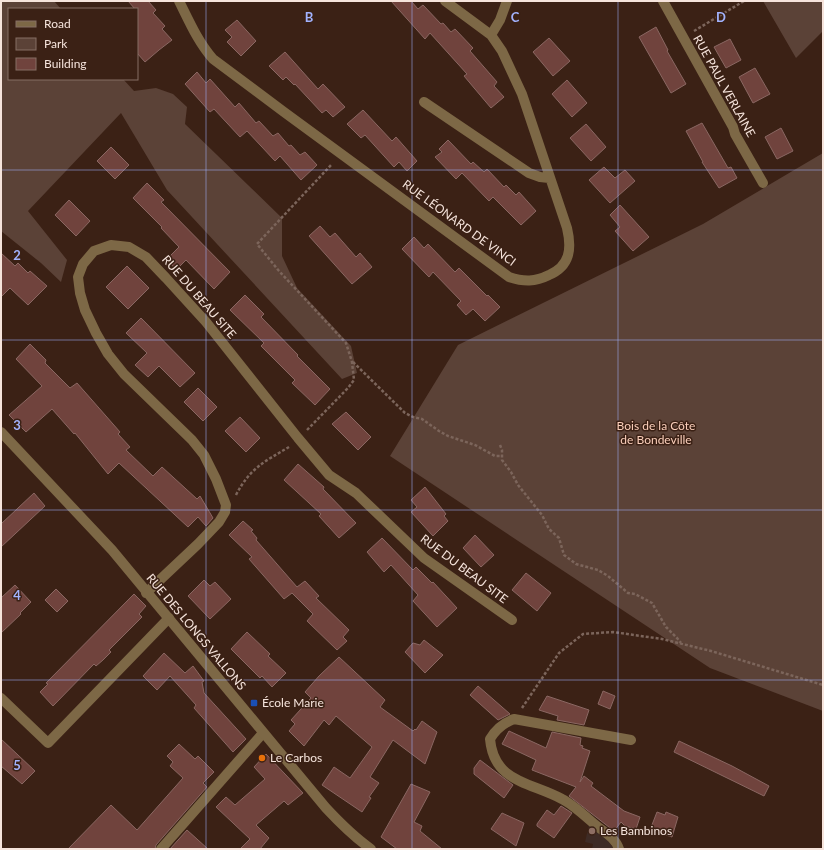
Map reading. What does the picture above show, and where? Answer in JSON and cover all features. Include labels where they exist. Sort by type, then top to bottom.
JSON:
[{"type":"street","name":"RUE LÉONARD DE VINCI","points":[[179,1],[197,38],[214,59],[509,277],[524,281],[536,281],[554,273],[562,267],[567,259],[570,248],[570,239],[567,228],[522,94],[502,50],[491,35],[445,1]]},
{"type":"street","points":[[491,35],[500,20],[507,1]]},
{"type":"street","name":"RUE PAUL VERLAINE","points":[[662,1],[733,127],[735,134],[764,183]]},
{"type":"street","points":[[424,102],[529,173],[549,178]]},
{"type":"street","name":"RUE DU BEAU SITE","points":[[226,505],[216,479],[204,455],[192,440],[124,374],[108,354],[96,333],[85,310],[80,293],[78,277],[83,264],[94,251],[111,245],[129,247],[146,257],[206,322],[329,475],[356,493],[424,558],[512,620]]},
{"type":"street","name":"RUE DES LONGS VALLONS","points":[[1,432],[112,550],[146,593],[169,618],[326,808],[341,824],[371,849]]},
{"type":"street","points":[[146,593],[219,522],[225,512],[226,505]]},
{"type":"street","points":[[1,698],[48,743],[169,618]]},
{"type":"street","points":[[619,849],[617,843],[608,834],[563,799],[522,783],[510,776],[498,765],[491,748],[490,738],[496,729],[514,719],[631,740]]},
{"type":"street","points":[[161,849],[263,733]]},
{"type":"path","points":[[703,25],[744,1]]},
{"type":"path","points":[[226,505],[235,498],[242,483],[252,470],[292,445],[354,380],[352,362],[346,343],[257,244],[341,154]]},
{"type":"path","points":[[352,362],[405,413],[422,419],[443,434],[476,445],[495,456],[501,456]]},
{"type":"path","points":[[500,445],[502,450],[502,460],[518,485],[542,515],[549,529],[560,538],[564,555],[576,564],[598,570],[628,593],[635,594],[652,603],[666,627],[681,644]]},
{"type":"path","points":[[514,719],[559,653],[583,634],[613,632],[662,639],[711,651],[823,685]]},
{"type":"shaded area","name":"Les Bambinos","points":[[589,825],[605,837],[614,849],[592,849],[593,844],[585,842]]},
{"type":"green space","points":[[1,1],[54,1],[60,8],[8,8],[8,80],[124,80],[134,91],[156,88],[173,94],[187,107],[185,124],[282,218],[282,256],[297,288],[351,346],[357,373],[342,379],[167,190],[121,113],[28,211],[67,260],[61,282],[41,263],[1,231]]},
{"type":"green space","points":[[763,1],[823,1],[823,31],[796,58]]},
{"type":"green space","name":"Bois de la Côte de Bondeville","points":[[823,153],[823,711],[710,668],[390,456],[458,345],[703,224]]},
{"type":"building","points":[[128,1],[148,1],[156,10],[153,13],[165,26],[162,29],[172,40],[145,62],[138,54],[138,8],[134,8]]},
{"type":"building","points":[[391,1],[411,1],[418,9],[423,5],[451,32],[455,29],[473,48],[470,51],[497,82],[494,86],[504,97],[491,108],[464,76],[467,74],[430,33],[425,39]]},
{"type":"building","points":[[237,20],[256,41],[241,56],[227,42],[232,37],[225,30]]},
{"type":"building","points":[[656,27],[668,50],[667,51],[686,84],[671,93],[639,37]]},
{"type":"building","points":[[549,38],[570,61],[553,76],[533,52]]},
{"type":"building","points":[[730,39],[741,60],[726,68],[714,47]]},
{"type":"building","points":[[285,52],[318,89],[323,84],[345,107],[333,117],[326,110],[322,113],[295,84],[294,85],[286,77],[283,80],[269,66]]},
{"type":"building","points":[[755,68],[770,94],[753,103],[739,77]]},
{"type":"building","points":[[197,72],[206,83],[210,79],[235,107],[239,103],[256,123],[259,121],[273,136],[278,133],[289,146],[291,145],[300,155],[305,152],[317,165],[301,180],[280,156],[275,161],[247,131],[240,137],[214,109],[210,112],[185,84]]},
{"type":"building","points":[[567,80],[587,103],[572,117],[552,94]]},
{"type":"building","points":[[363,110],[392,141],[396,137],[417,161],[407,171],[399,162],[394,167],[365,135],[361,138],[347,124]]},
{"type":"building","points":[[702,123],[728,168],[731,167],[737,178],[719,188],[702,162],[686,131]]},
{"type":"building","points":[[586,124],[606,147],[591,161],[570,138]]},
{"type":"building","points":[[781,128],[793,151],[777,159],[765,137]]},
{"type":"building","points":[[448,140],[471,164],[473,162],[484,172],[487,169],[504,187],[506,185],[516,195],[519,192],[536,211],[521,225],[493,197],[489,201],[462,173],[456,179],[435,157],[442,152],[439,149]]},
{"type":"building","points":[[111,147],[129,165],[115,179],[97,161]]},
{"type":"building","points":[[604,167],[615,178],[625,170],[635,181],[610,203],[589,180]]},
{"type":"building","points":[[147,183],[164,200],[161,202],[230,272],[214,289],[186,260],[176,270],[167,259],[179,247],[161,228],[162,227],[133,198]]},
{"type":"building","points":[[69,200],[90,221],[76,236],[55,215]]},
{"type":"building","points":[[620,205],[649,237],[633,251],[615,231],[620,227],[610,215]]},
{"type":"building","points":[[320,226],[330,237],[335,233],[356,257],[360,253],[372,267],[352,284],[309,236]]},
{"type":"building","points":[[414,237],[424,248],[428,244],[455,272],[459,268],[500,307],[485,321],[473,309],[466,315],[457,305],[461,301],[433,272],[429,277],[402,249]]},
{"type":"building","points":[[1,253],[15,266],[18,263],[28,273],[30,271],[47,286],[28,305],[10,288],[1,297]]},
{"type":"building","points":[[127,266],[149,288],[128,309],[106,287]]},
{"type":"building","points":[[245,295],[264,314],[261,317],[330,389],[315,405],[292,383],[295,380],[261,346],[264,343],[230,310]]},
{"type":"building","points":[[141,318],[195,373],[180,387],[159,366],[148,377],[135,365],[147,353],[126,333]]},
{"type":"building","points":[[30,344],[46,360],[45,363],[70,388],[77,383],[120,432],[118,434],[130,447],[126,450],[153,476],[162,467],[197,499],[200,496],[213,518],[206,526],[198,517],[188,527],[119,463],[108,474],[75,433],[74,434],[52,409],[26,432],[9,415],[42,386],[16,359]]},
{"type":"building","points":[[198,388],[217,407],[203,421],[184,402]]},
{"type":"building","points":[[346,412],[371,437],[358,450],[332,424]]},
{"type":"building","points":[[240,417],[260,438],[246,452],[225,431]]},
{"type":"building","points":[[298,464],[324,487],[323,489],[356,523],[339,538],[319,516],[321,514],[284,480]]},
{"type":"building","points":[[425,487],[446,514],[444,516],[448,521],[433,536],[411,512],[417,507],[411,500]]},
{"type":"building","points":[[34,493],[45,506],[1,547],[1,524]]},
{"type":"building","points":[[243,521],[253,530],[251,531],[257,538],[256,540],[297,587],[305,581],[319,596],[316,598],[349,630],[343,637],[347,641],[337,650],[307,621],[313,614],[292,593],[284,599],[249,559],[252,557],[229,535]]},
{"type":"building","points":[[475,535],[494,555],[481,567],[463,548]]},
{"type":"building","points":[[382,538],[413,570],[416,567],[432,583],[433,582],[457,608],[437,627],[413,601],[418,595],[391,565],[384,572],[367,552]]},
{"type":"building","points":[[526,573],[551,593],[537,611],[512,590]]},
{"type":"building","points":[[204,580],[210,586],[215,582],[231,599],[210,619],[188,596]]},
{"type":"building","points":[[15,585],[31,602],[1,633],[1,598]]},
{"type":"building","points":[[56,589],[68,601],[57,612],[45,600]]},
{"type":"building","points":[[134,594],[146,606],[139,614],[142,617],[109,650],[111,652],[103,660],[96,666],[94,664],[53,706],[40,692],[48,684],[46,683]]},
{"type":"building","points":[[247,632],[270,654],[268,656],[286,673],[272,687],[262,676],[260,678],[231,649]]},
{"type":"building","points":[[424,640],[443,655],[425,673],[405,652],[413,643],[420,645]]},
{"type":"building","points":[[164,653],[185,673],[193,666],[204,681],[202,682],[204,693],[246,739],[233,752],[194,708],[196,705],[170,676],[157,690],[143,676]]},
{"type":"building","points":[[339,657],[385,700],[380,707],[413,731],[415,729],[416,730],[422,721],[437,732],[425,764],[393,740],[370,777],[379,783],[369,797],[371,798],[362,812],[322,785],[334,767],[350,778],[372,747],[336,716],[329,725],[324,720],[304,746],[289,731],[295,724],[291,720],[311,698],[305,692]]},
{"type":"building","points":[[478,686],[510,714],[498,720],[470,695]]},
{"type":"building","points":[[603,691],[615,696],[610,709],[598,704]]},
{"type":"building","points":[[547,696],[589,710],[584,725],[557,720],[558,716],[539,710]]},
{"type":"building","points":[[509,731],[546,748],[552,732],[581,738],[580,745],[583,746],[582,748],[590,751],[580,782],[584,776],[593,783],[591,786],[624,811],[640,817],[636,829],[625,826],[621,822],[614,831],[569,796],[576,787],[532,770],[536,760],[502,744]]},
{"type":"building","points":[[1,739],[35,771],[22,784],[1,766]]},
{"type":"building","points":[[679,741],[732,766],[769,786],[764,796],[674,752]]},
{"type":"building","points":[[179,744],[195,759],[198,756],[214,772],[203,783],[207,787],[156,845],[155,849],[68,849],[111,805],[137,830],[183,778],[170,766],[173,762],[167,756]]},
{"type":"building","points":[[266,754],[303,793],[288,805],[284,801],[256,825],[269,838],[260,849],[240,849],[250,839],[216,807],[226,797],[235,805],[265,779],[254,767]]},
{"type":"building","points":[[480,760],[513,785],[504,798],[474,774],[474,768]]},
{"type":"building","points":[[411,784],[430,792],[414,822],[422,826],[420,831],[442,849],[397,849],[381,837]]},
{"type":"building","points":[[561,806],[572,813],[554,838],[537,826],[537,824],[547,810],[554,815]]},
{"type":"building","points":[[657,812],[665,815],[666,812],[678,817],[672,837],[650,830]]},
{"type":"building","points":[[502,813],[524,823],[516,846],[491,829]]},
{"type":"building","points":[[187,830],[208,849],[170,849]]},
{"type":"place","name":"École Marie","points":[[254,703]]},
{"type":"place","name":"Le Carbos","points":[[262,758]]},
{"type":"place","name":"Les Bambinos","points":[[592,831]]}]
